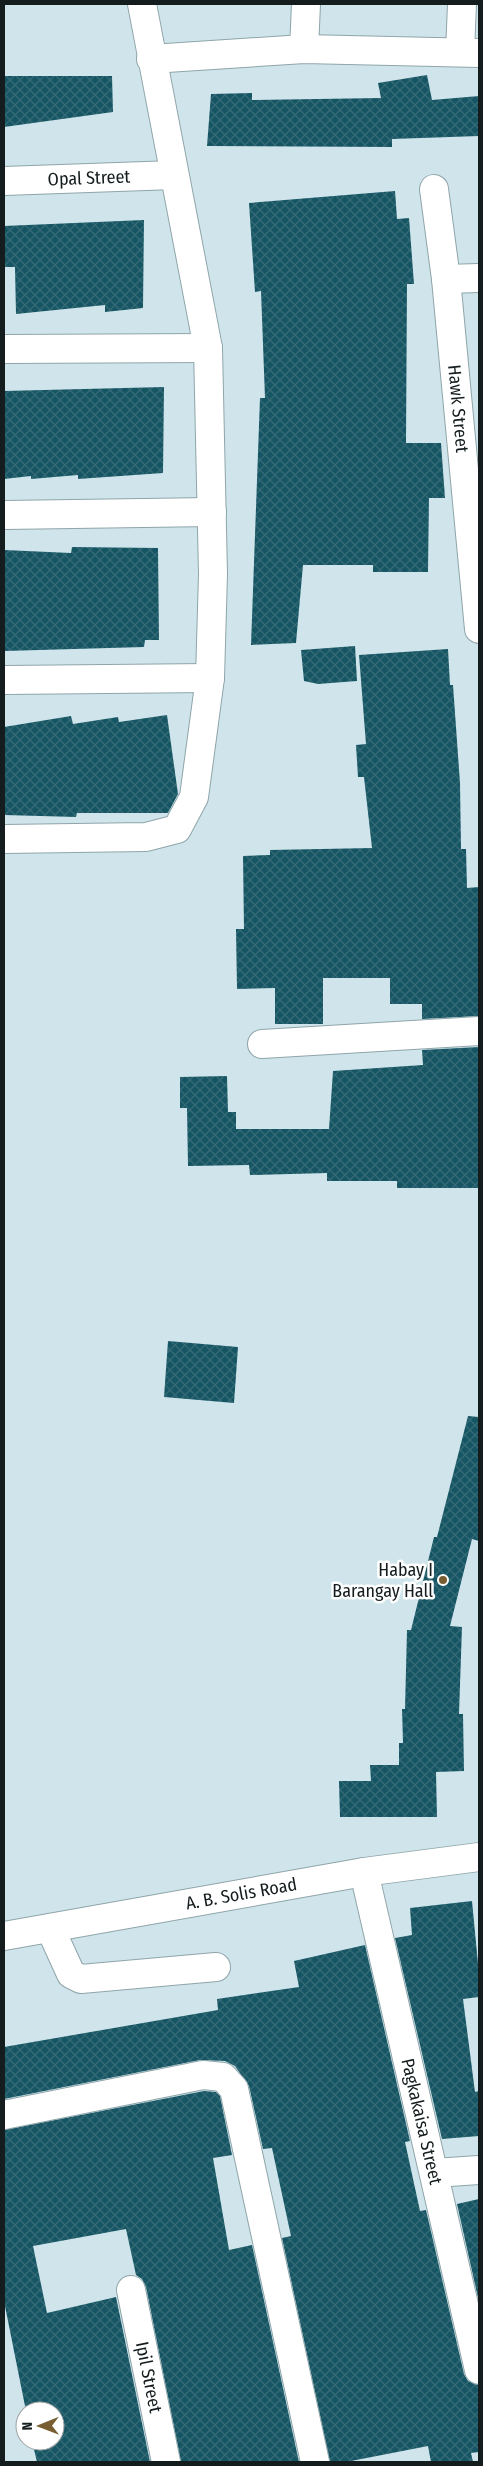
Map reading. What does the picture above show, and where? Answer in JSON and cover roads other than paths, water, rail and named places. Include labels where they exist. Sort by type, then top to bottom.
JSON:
[{"type":"street","points":[[4,839],[146,837],[177,829],[194,797],[210,678],[214,574],[208,348],[151,59],[142,4]]},
{"type":"street","points":[[304,49],[306,4]]},
{"type":"street","points":[[151,59],[304,49],[470,52],[462,4]]},
{"type":"street","name":"Opal Street","points":[[4,181],[174,175]]},
{"type":"street","name":"Hawk Street","points":[[434,189],[446,279],[479,629]]},
{"type":"street","points":[[446,279],[479,278]]},
{"type":"street","points":[[4,349],[208,348]]},
{"type":"street","points":[[4,516],[212,512]]},
{"type":"street","points":[[4,680],[210,678]]},
{"type":"street","points":[[262,1044],[479,1031]]},
{"type":"street","name":"A. B. Solis Road","points":[[4,1936],[364,1872],[479,1857]]},
{"type":"street","name":"Pagkakaisa Street","points":[[364,1872],[479,2370]]},
{"type":"street","points":[[50,1928],[71,1974],[81,1979],[216,1967]]},
{"type":"street","points":[[4,2115],[204,2075],[223,2077],[234,2089],[315,2462]]},
{"type":"street","points":[[434,2173],[479,2170]]},
{"type":"street","name":"Ipil Street","points":[[131,2290],[166,2462]]},
{"type":"place","name":"Habay I Barangay Hall","points":[[443,1580]]}]
